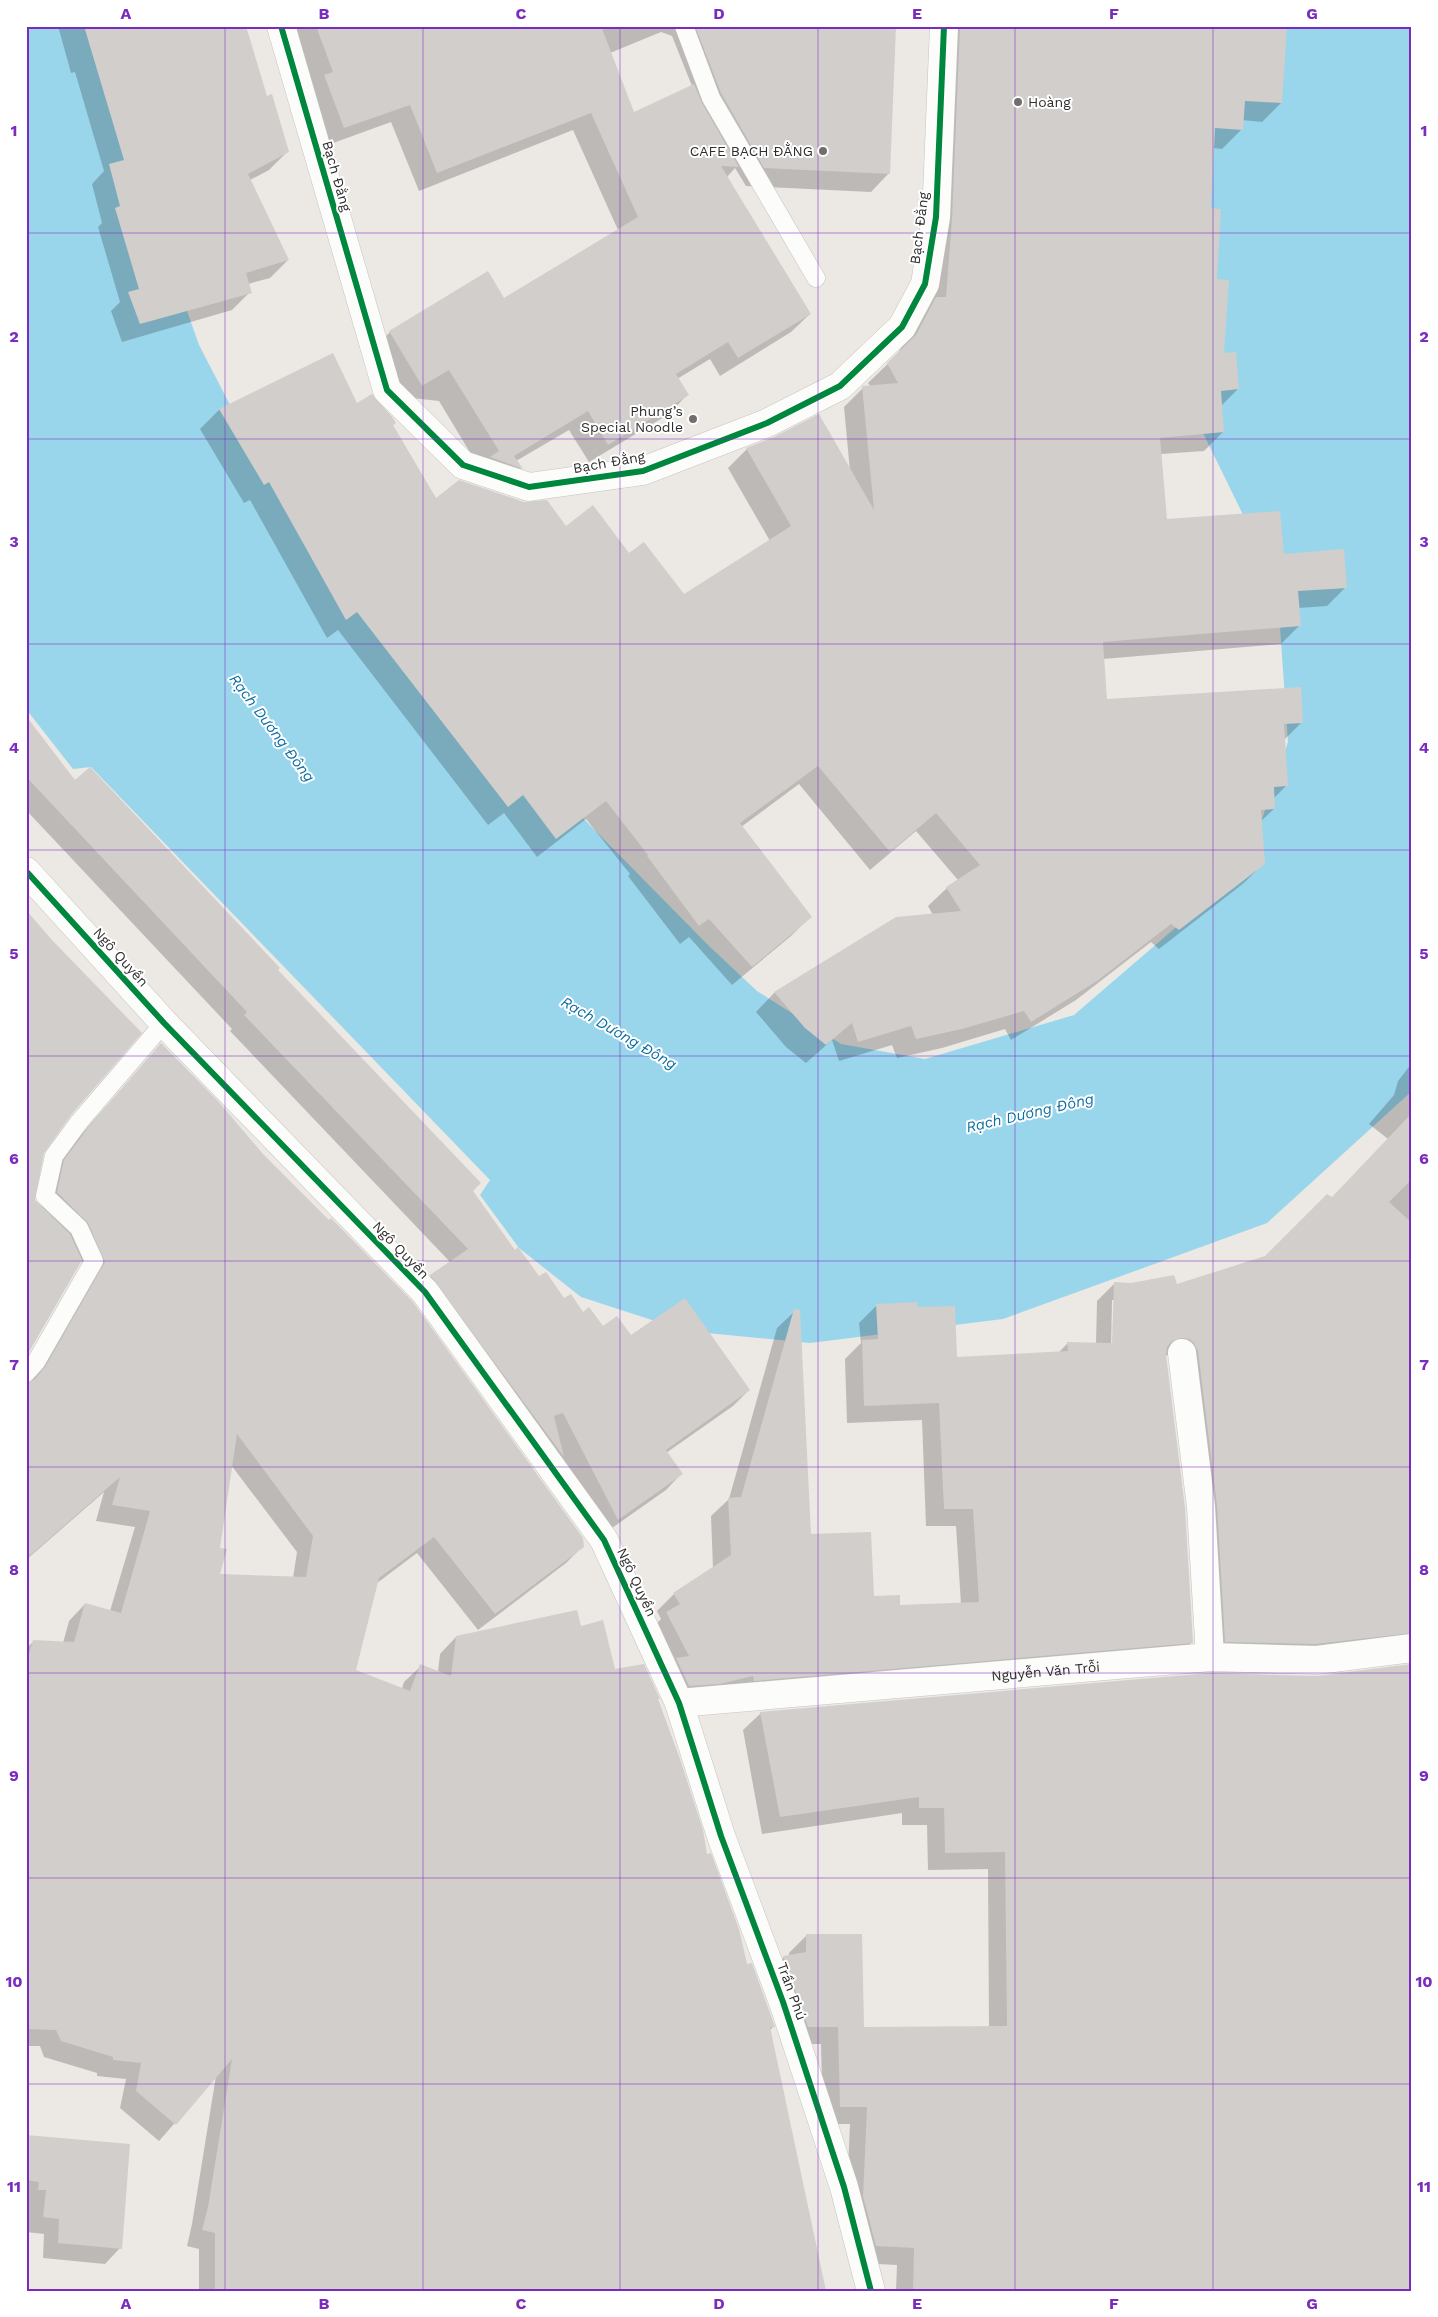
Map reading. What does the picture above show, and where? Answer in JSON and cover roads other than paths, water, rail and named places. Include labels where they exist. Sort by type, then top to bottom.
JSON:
[{"type":"street","name":"Bạch Đằng","points":[[281,26],[387,390],[463,465],[529,487],[643,471],[767,423],[840,386],[902,327],[925,284],[936,217],[944,26]]},
{"type":"street","name":"Ngô Quyền","points":[[26,871],[164,1024],[425,1292],[604,1540],[679,1703]]},
{"type":"street","points":[[1182,1353],[1201,1507],[1210,1657]]},
{"type":"street","name":"Nguyễn Văn Trỗi","points":[[679,1703],[1210,1657],[1317,1660],[1412,1648]]},
{"type":"street","name":"Trần Phú","points":[[679,1703],[721,1836],[783,2002],[841,2178],[871,2291]]},
{"type":"lane","points":[[684,26],[711,98],[816,278]]},
{"type":"lane","points":[[26,1373],[36,1362],[94,1261],[79,1228],[45,1196],[54,1156],[79,1122],[164,1024]]},
{"type":"water","name":"Rạch Dương Đông","points":[[26,26],[87,26],[199,345],[283,507],[510,744],[709,946],[757,991],[841,1044],[925,1059],[1074,1015],[1246,867],[1288,742],[1277,584],[1203,433],[1196,26],[1412,26],[1412,1091],[1267,1223],[1003,1319],[810,1343],[686,1331],[581,1297],[519,1248],[480,1195],[490,1180],[91,767],[73,769],[26,709]]},
{"type":"place","name":"Hoàng","points":[[1018,102]]},
{"type":"place","name":"CAFE BẠCH ĐẰNG","points":[[823,151]]},
{"type":"place","name":"Phung’s Special Noodle","points":[[693,419]]}]
